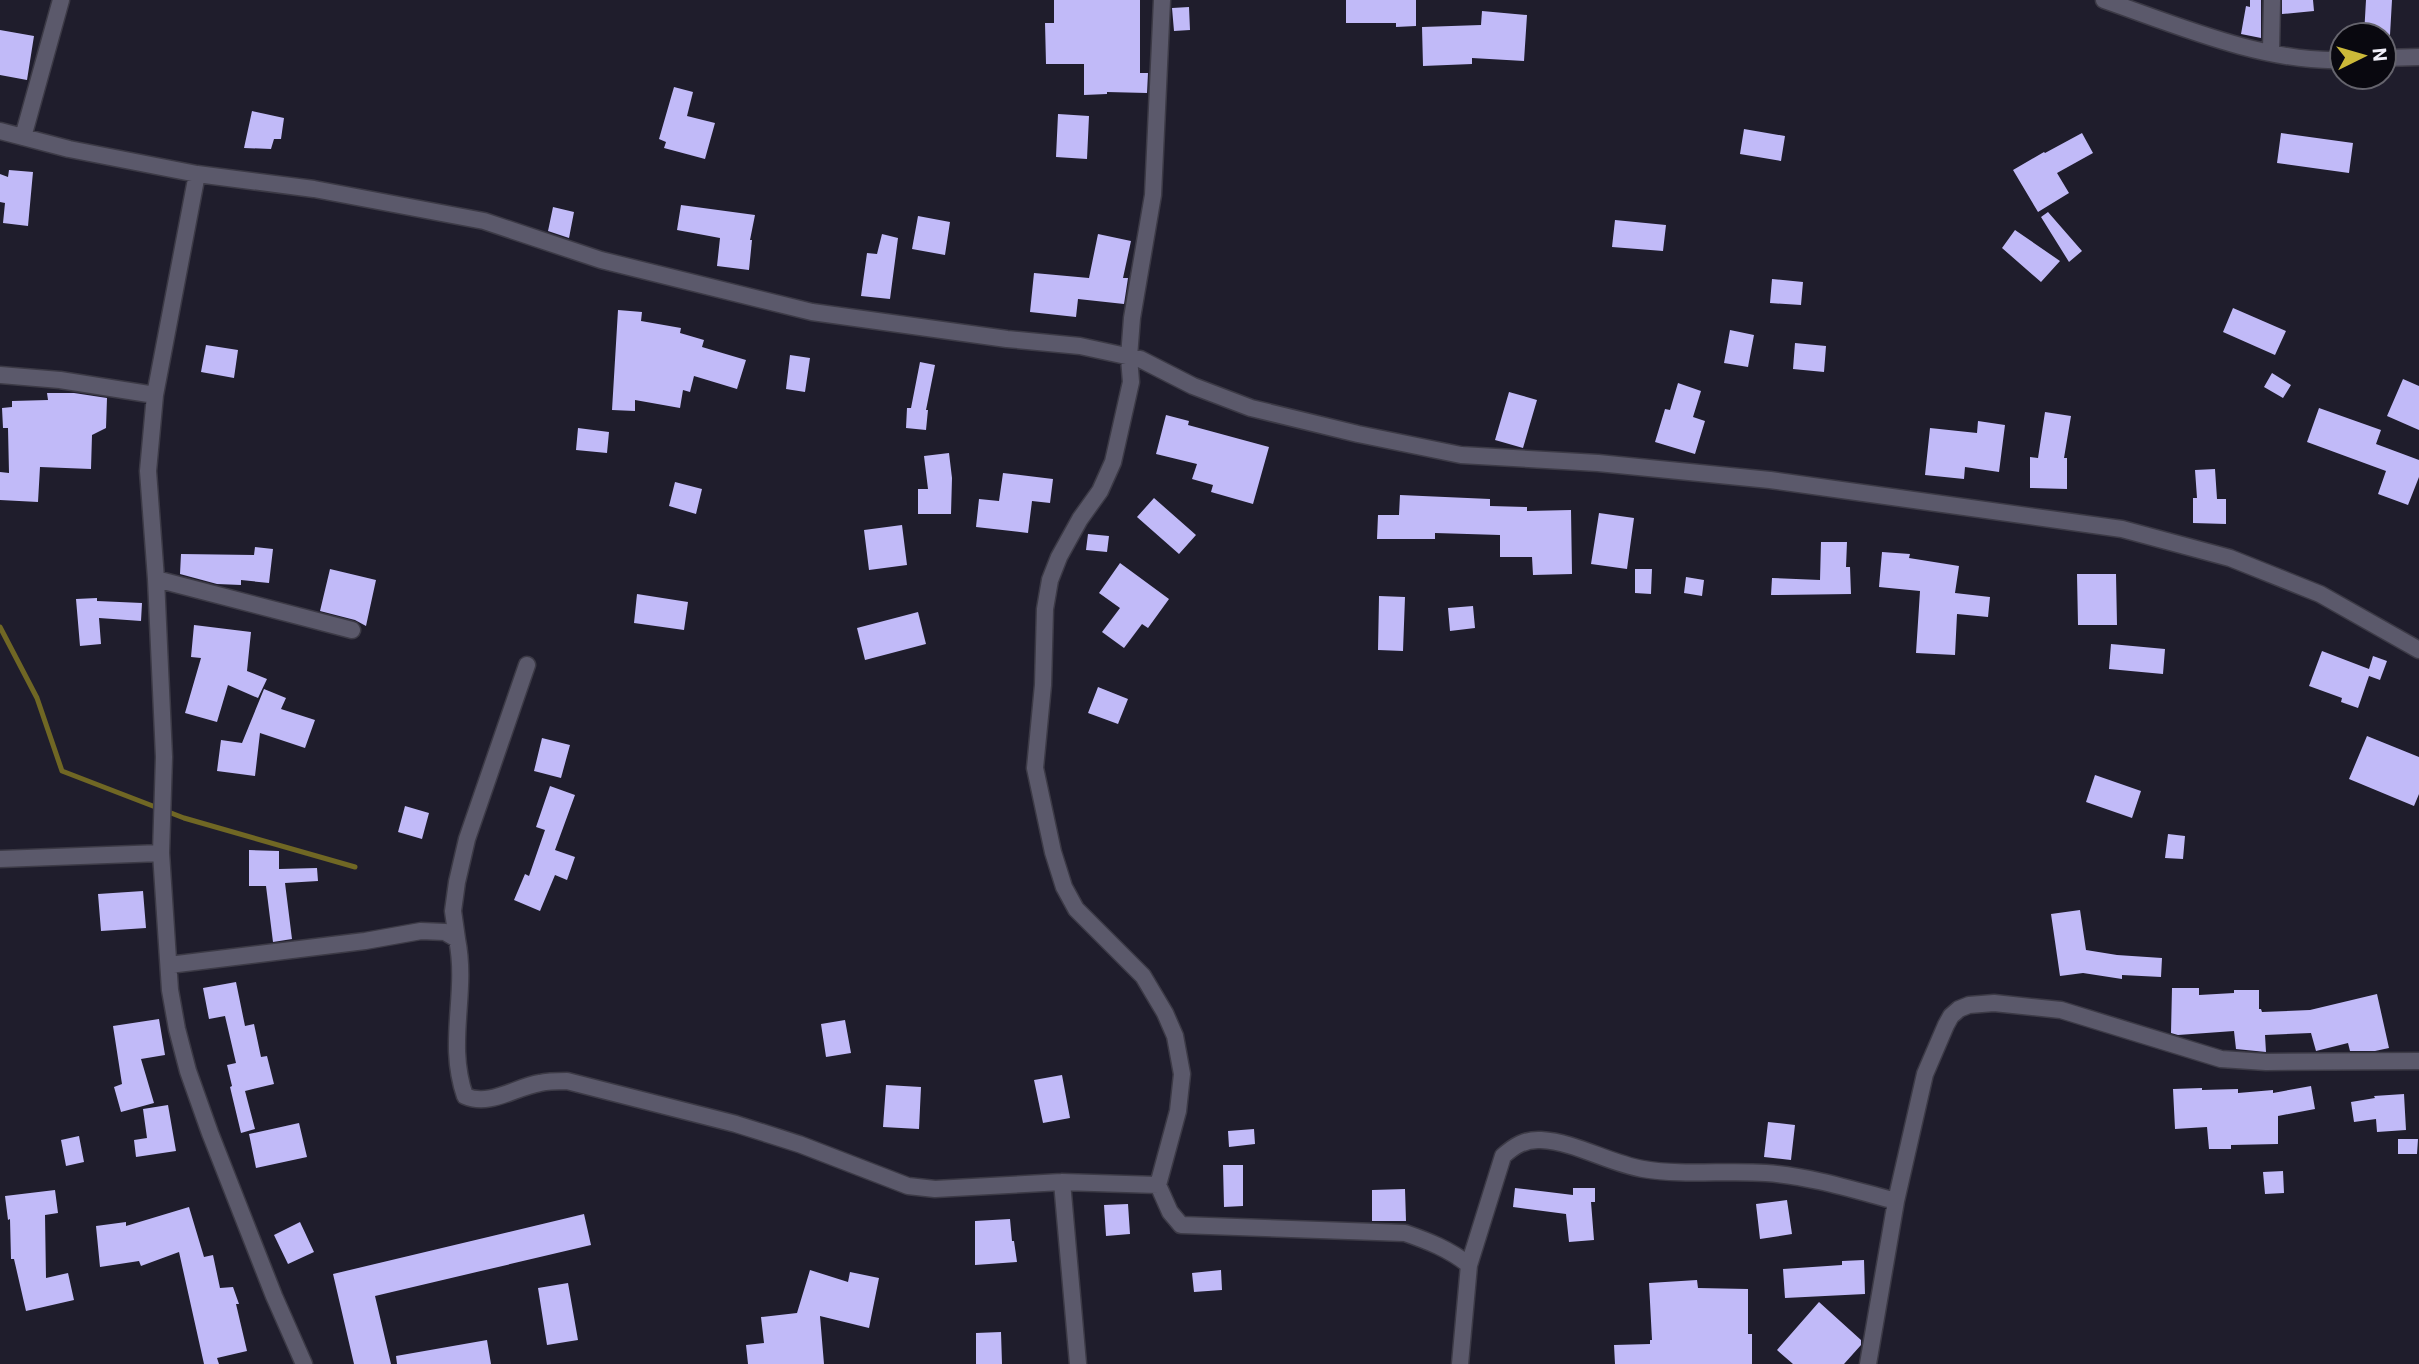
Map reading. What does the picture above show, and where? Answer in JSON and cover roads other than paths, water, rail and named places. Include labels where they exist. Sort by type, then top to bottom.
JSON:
[{"type":"street","points":[[23,137],[61,0]]},
{"type":"street","points":[[1162,0],[1153,195],[1132,318],[1129,357],[1131,382],[1113,462],[1100,491],[1059,556],[1050,580],[1043,634],[1043,685],[1035,768],[1053,852],[1064,887],[1076,909],[1143,976],[1175,1036],[1182,1074],[1178,1111],[1158,1185],[1170,1212],[1181,1225],[1405,1233],[1438,1245],[1469,1265]]},
{"type":"street","points":[[2104,0],[2217,40],[2313,61],[2328,60]]},
{"type":"street","points":[[2271,51],[2272,0]]},
{"type":"street","points":[[2398,58],[2419,57]]},
{"type":"street","points":[[0,131],[69,149],[197,174],[314,189],[484,221],[601,260],[812,312],[1007,339],[1080,346],[1140,359],[1193,386],[1251,408],[1461,455],[1598,463],[1770,480],[2122,529],[2243,563],[2320,594],[2419,650]]},
{"type":"street","points":[[197,174],[155,395],[148,471],[164,757],[161,853],[169,965],[177,1029],[192,1083],[274,1296],[304,1364]]},
{"type":"street","points":[[0,375],[60,380],[155,395]]},
{"type":"street","points":[[156,579],[352,630]]},
{"type":"street","points":[[527,665],[467,839],[457,881],[453,911],[462,962],[455,1046],[458,1076],[466,1096],[475,1101],[491,1099],[540,1082],[567,1081],[736,1124],[799,1144],[908,1186],[935,1189],[1062,1182],[1158,1185]]},
{"type":"street","points":[[0,859],[161,853]]},
{"type":"street","points":[[169,965],[365,941],[421,931],[445,932],[457,939]]},
{"type":"street","points":[[1868,1364],[1896,1201],[1925,1074],[1935,1046],[1951,1016],[1958,1009],[1969,1005],[2006,1004],[2061,1010],[2221,1059],[2266,1062],[2419,1061]]},
{"type":"street","points":[[1461,1364],[1469,1265],[1503,1156],[1515,1144],[1539,1140],[1573,1147],[1639,1168],[1669,1173],[1767,1173],[1822,1182],[1896,1201]]},
{"type":"street","points":[[1062,1182],[1078,1364]]},
{"type":"waterway","points":[[0,627],[37,698],[62,771],[184,818],[355,867]]}]
